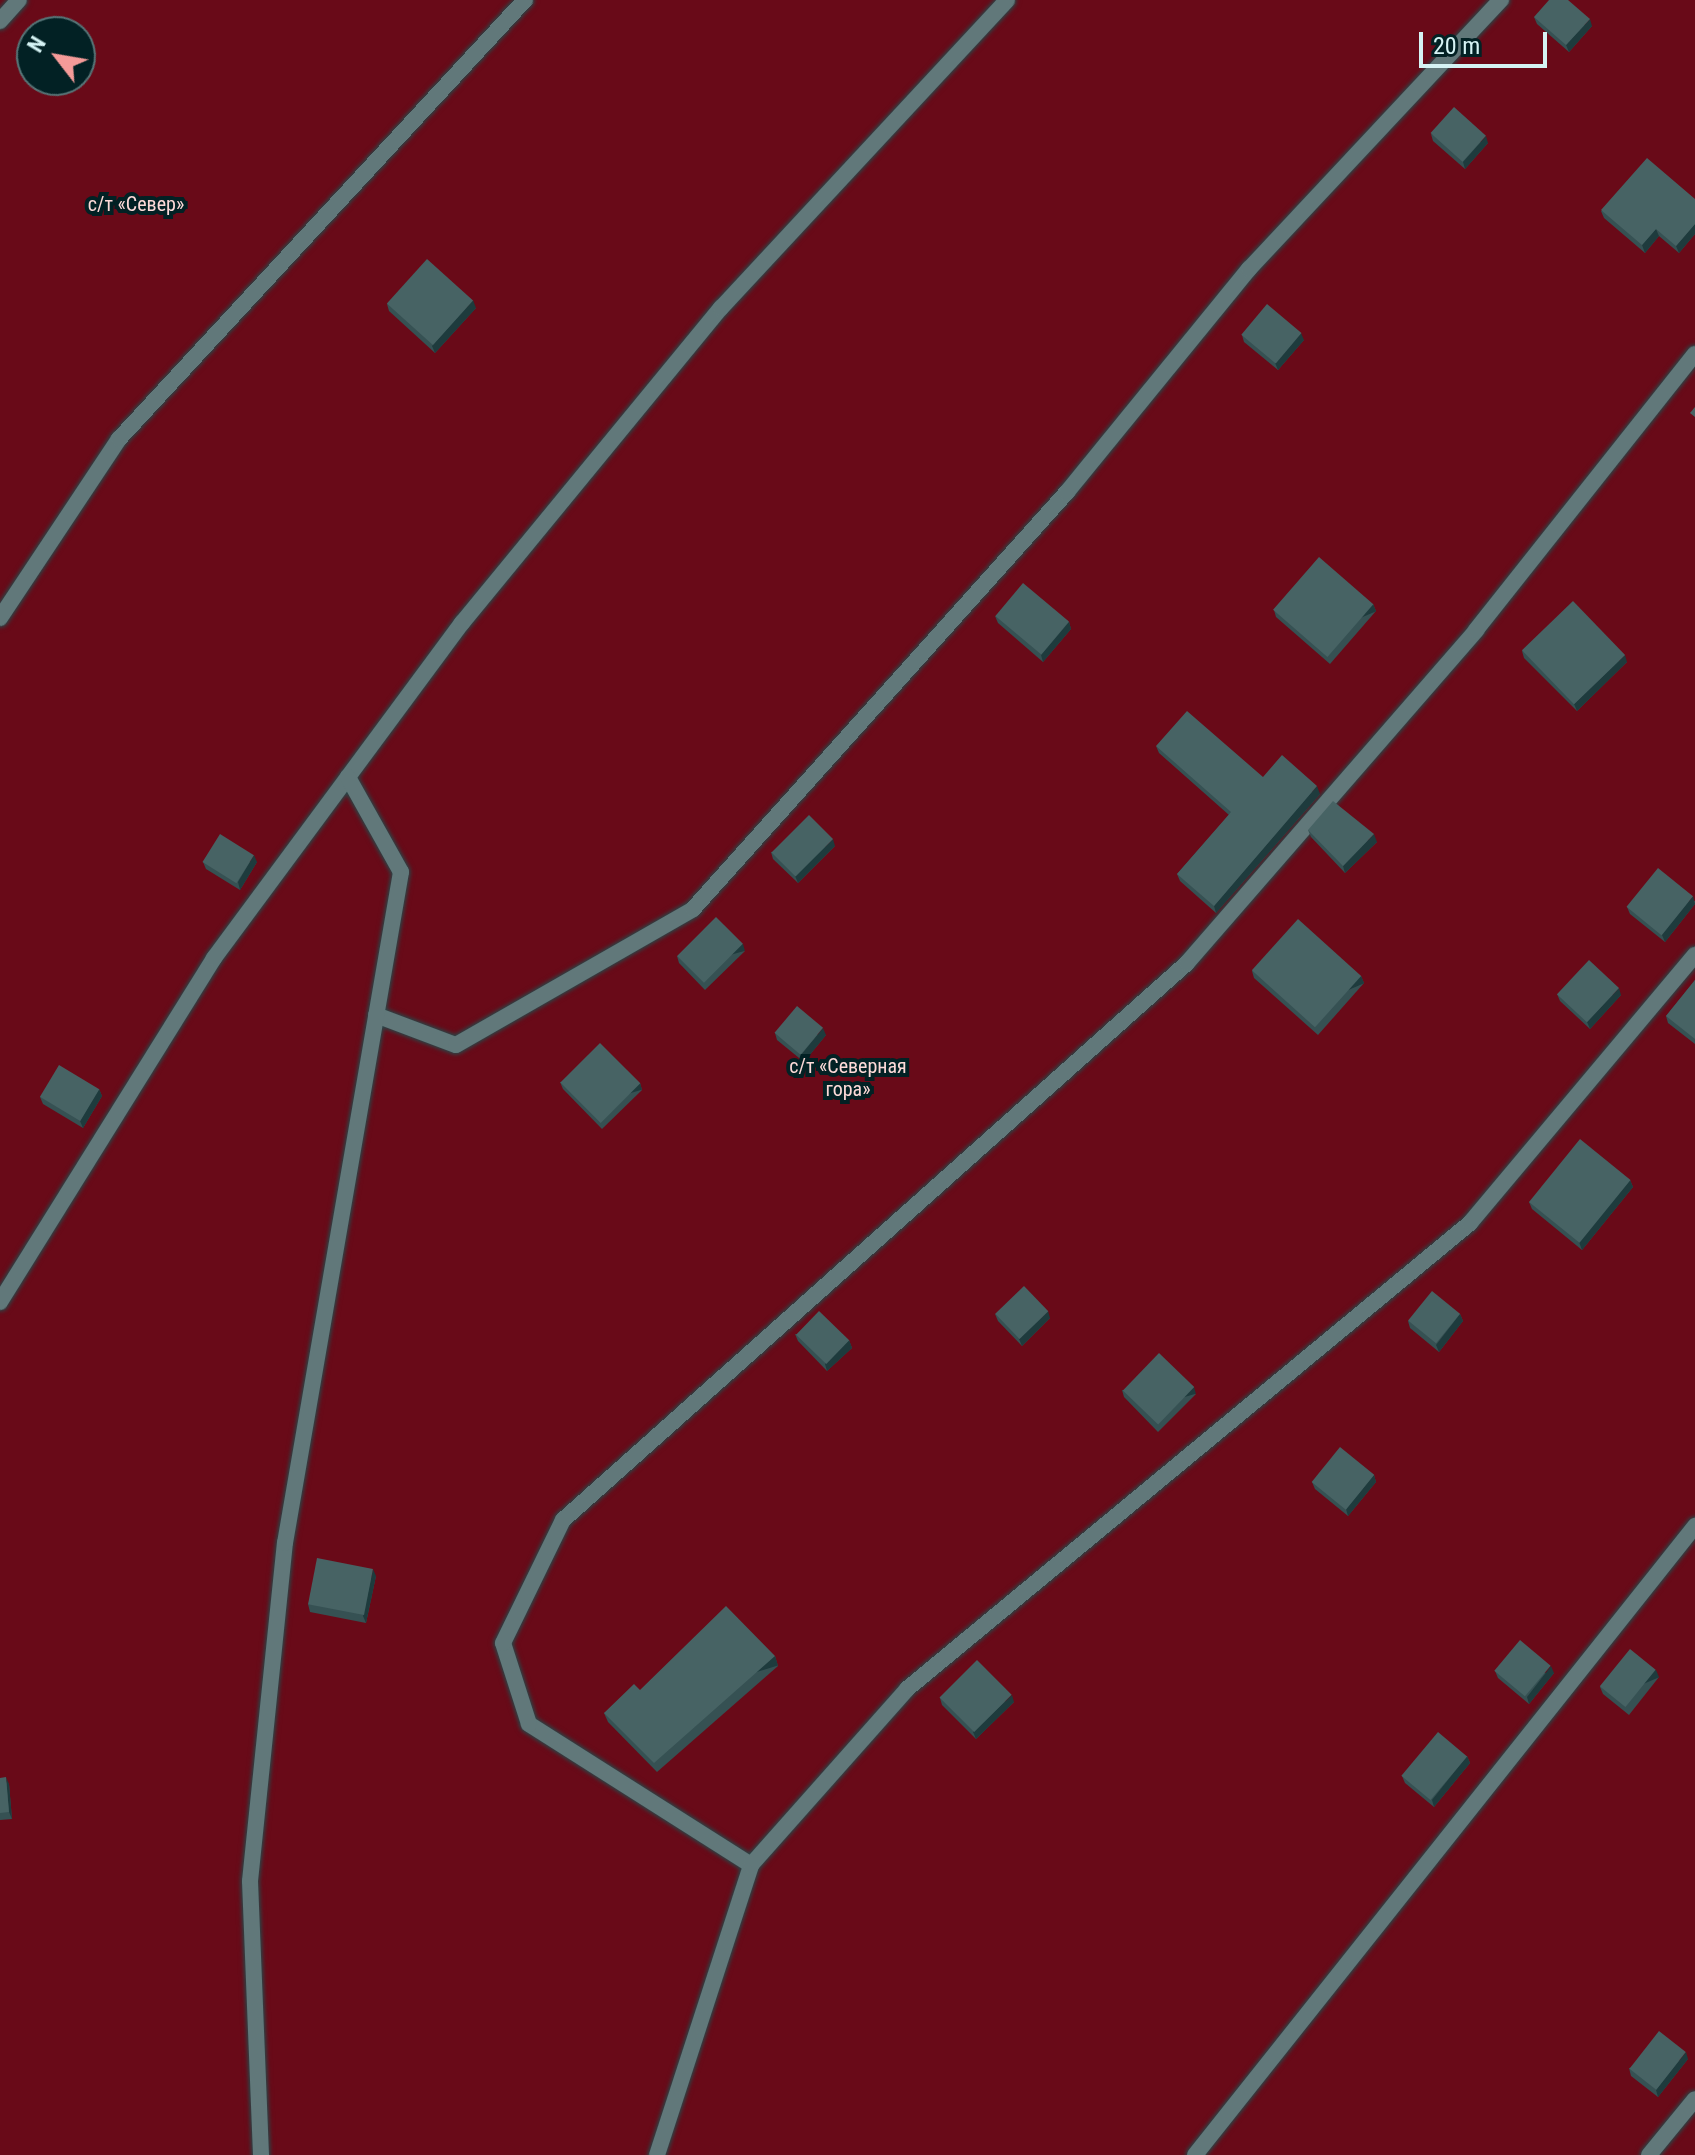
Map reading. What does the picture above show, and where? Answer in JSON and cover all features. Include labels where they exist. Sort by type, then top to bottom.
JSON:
[{"type":"lane","points":[[0,21],[19,0]]},
{"type":"lane","points":[[0,618],[119,439],[525,0]]},
{"type":"lane","points":[[0,1302],[214,958],[462,623],[721,308],[1007,0]]},
{"type":"lane","points":[[376,1015],[456,1045],[693,909],[1067,492],[1249,269],[1501,0]]},
{"type":"lane","points":[[751,1865],[529,1724],[503,1643],[563,1520],[1187,963],[1476,630],[1695,354]]},
{"type":"lane","points":[[261,2155],[250,1881],[285,1543],[401,872],[348,777]]},
{"type":"lane","points":[[657,2155],[751,1865],[907,1689],[1470,1223],[1695,955]]},
{"type":"lane","points":[[1195,2155],[1695,1526]]},
{"type":"lane","points":[[1649,2155],[1695,2099]]},
{"type":"green space","name":"с/т «Северная гора»","points":[[0,0],[1695,0],[1695,2155],[0,2155]]},
{"type":"building","points":[[1549,0],[1568,0],[1590,19],[1566,45],[1534,17]]},
{"type":"building","points":[[1454,107],[1486,136],[1463,162],[1431,133]]},
{"type":"building","points":[[1647,158],[1695,199],[1695,224],[1676,246],[1656,229],[1642,245],[1601,210]]},
{"type":"building","points":[[427,259],[473,300],[433,345],[387,304]]},
{"type":"building","points":[[1267,304],[1301,333],[1276,364],[1241,335]]},
{"type":"building","points":[[1319,557],[1373,604],[1327,657],[1273,610]]},
{"type":"building","points":[[1023,583],[1069,622],[1041,655],[995,616]]},
{"type":"building","points":[[1573,601],[1625,655],[1574,704],[1522,650]]},
{"type":"building","points":[[1187,711],[1263,777],[1282,755],[1317,786],[1214,906],[1177,874],[1231,812],[1156,746]]},
{"type":"building","points":[[1333,801],[1374,834],[1343,866],[1308,830]]},
{"type":"building","points":[[809,815],[833,839],[796,877],[772,852]]},
{"type":"building","points":[[220,834],[254,855],[236,883],[203,862]]},
{"type":"building","points":[[1658,868],[1693,896],[1662,935],[1627,907]]},
{"type":"building","points":[[716,917],[743,944],[704,983],[677,956]]},
{"type":"building","points":[[1298,919],[1361,976],[1315,1027],[1252,970]]},
{"type":"building","points":[[1589,960],[1619,988],[1587,1022],[1557,994]]},
{"type":"building","points":[[1695,980],[1695,1039],[1666,1016]]},
{"type":"building","points":[[797,1006],[823,1028],[801,1055],[775,1033]]},
{"type":"building","points":[[600,1043],[640,1083],[601,1123],[560,1083]]},
{"type":"building","points":[[59,1065],[99,1089],[80,1121],[40,1097]]},
{"type":"building","points":[[1580,1139],[1631,1180],[1580,1243],[1529,1202]]},
{"type":"building","points":[[1024,1286],[1048,1311],[1020,1339],[995,1314]]},
{"type":"building","points":[[1432,1291],[1460,1314],[1436,1343],[1408,1321]]},
{"type":"building","points":[[819,1311],[849,1340],[826,1364],[796,1335]]},
{"type":"building","points":[[1159,1353],[1194,1387],[1158,1424],[1123,1390]]},
{"type":"building","points":[[1340,1447],[1374,1475],[1346,1510],[1312,1482]]},
{"type":"building","points":[[317,1558],[373,1569],[364,1615],[308,1604]]},
{"type":"building","points":[[726,1606],[775,1656],[654,1763],[604,1713],[634,1684],[640,1690]]},
{"type":"building","points":[[1520,1640],[1551,1666],[1525,1696],[1494,1671]]},
{"type":"building","points":[[1630,1649],[1656,1670],[1625,1707],[1600,1686]]},
{"type":"building","points":[[977,1660],[1012,1695],[974,1732],[940,1697]]},
{"type":"building","points":[[1438,1732],[1467,1756],[1430,1800],[1401,1776]]},
{"type":"building","points":[[6,1777],[9,1812],[0,1813],[0,1778]]},
{"type":"building","points":[[1659,2031],[1686,2052],[1656,2090],[1629,2069]]},
{"type":"park label","name":"с/т «Север»","points":[[136,204]]}]
